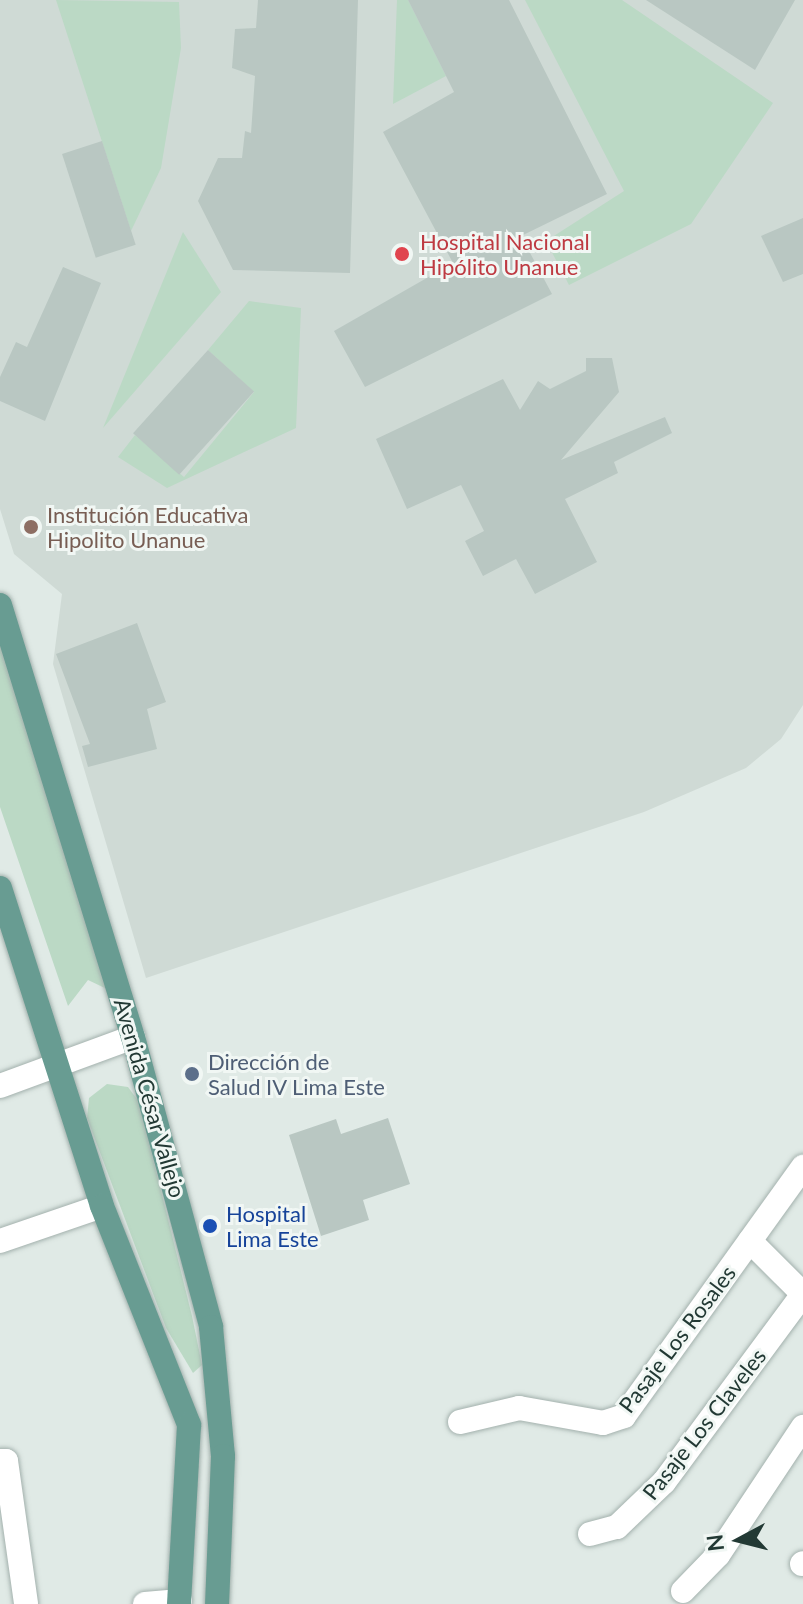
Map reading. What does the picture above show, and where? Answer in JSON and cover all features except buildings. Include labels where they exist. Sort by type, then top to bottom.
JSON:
[{"type":"main road","name":"Avenida César Vallejo","points":[[0,605],[133,1037],[211,1327],[223,1472],[217,1604]]},
{"type":"main road","points":[[0,888],[4,918],[102,1206],[189,1425],[180,1602]]},
{"type":"street","points":[[0,1086],[133,1037]]},
{"type":"street","name":"Pasaje Los Rosales","points":[[460,1422],[519,1408],[603,1423],[624,1416],[803,1167]]},
{"type":"street","points":[[0,1241],[102,1206]]},
{"type":"street","points":[[750,1241],[803,1294]]},
{"type":"street","name":"Pasaje Los Claveles","points":[[590,1534],[617,1527],[664,1482],[803,1294]]},
{"type":"street","points":[[683,1591],[718,1555],[803,1427]]},
{"type":"street","points":[[3,1461],[26,1604]]},
{"type":"street","points":[[145,1604],[180,1602]]},
{"type":"shaded area","name":"Hospital Nacional Hipólito Unanue","points":[[0,0],[803,0],[803,705],[781,739],[746,768],[644,812],[146,978],[53,664],[62,594],[14,554],[0,509]]},
{"type":"green space","points":[[56,0],[179,2],[181,48],[161,168],[131,231]]},
{"type":"green space","points":[[397,0],[408,0],[446,76],[393,104]]},
{"type":"green space","points":[[525,0],[622,0],[773,103],[691,224],[569,285],[546,241],[624,191]]},
{"type":"green space","points":[[183,232],[221,292],[103,428]]},
{"type":"green space","points":[[249,301],[301,308],[296,428],[167,488],[118,457],[135,435],[184,477],[254,392],[208,350]]},
{"type":"green space","points":[[0,645],[109,990],[88,980],[68,1006],[0,807]]},
{"type":"green space","points":[[107,1084],[128,1087],[139,1102],[202,1365],[193,1373],[166,1328],[87,1118],[89,1098]]},
{"type":"place","name":"Hospital Nacional Hipólito Unanue","points":[[402,254]]},
{"type":"place","name":"Institución Educativa Hipolito Unanue","points":[[31,527]]},
{"type":"place","name":"Dirección de Salud IV Lima Este","points":[[192,1074]]},
{"type":"place","name":"Hospital Lima Este","points":[[210,1226]]}]
